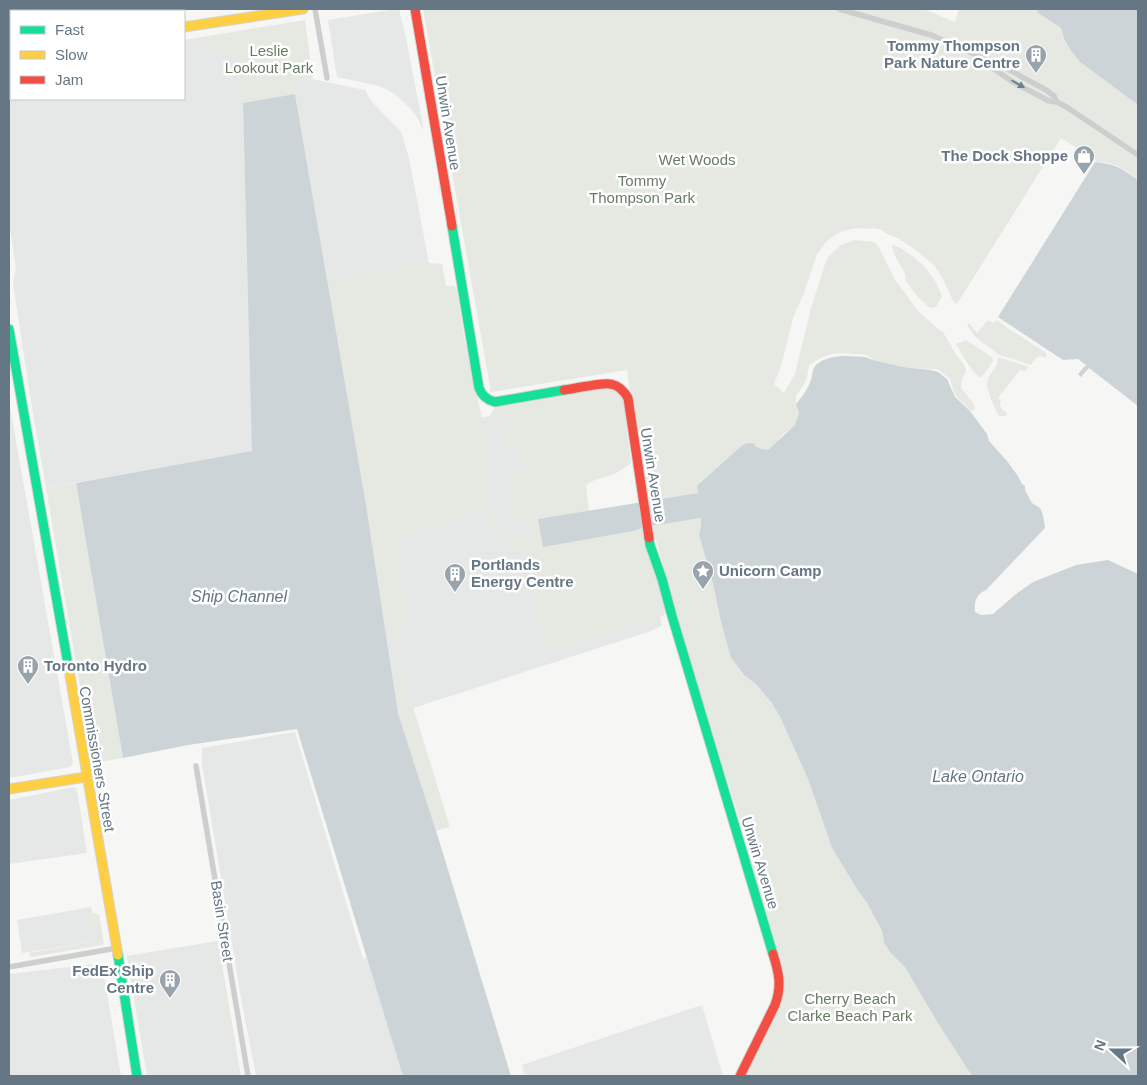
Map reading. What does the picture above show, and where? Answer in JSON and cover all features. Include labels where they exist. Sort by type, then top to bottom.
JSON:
[{"type":"street","points":[[185,28],[303,9]]},
{"type":"street","points":[[316,9],[327,78]]},
{"type":"street","name":"Unwin Avenue","points":[[415,9],[480,391],[486,399],[496,402],[606,383],[617,385],[628,398],[650,545],[662,579],[779,975],[780,985],[775,1005],[740,1076]]},
{"type":"street","points":[[839,9],[931,35],[983,58],[991,67],[1013,82],[1049,101],[1057,102],[1138,155]]},
{"type":"street","name":"Commissioners Street","points":[[9,329],[117,948],[137,1076]]},
{"type":"street","name":"Basin Street","points":[[196,766],[248,1076]]},
{"type":"street","points":[[9,789],[86,777]]},
{"type":"street","points":[[9,967],[117,948]]},
{"type":"shaded area","points":[[399,9],[406,38],[424,131],[411,109],[396,95],[375,85],[337,77],[328,20]]},
{"type":"shaded area","points":[[185,42],[235,56],[243,103],[253,451],[46,488],[13,282],[16,269],[9,221],[9,70],[10,100],[185,100]]},
{"type":"shaded area","name":"Portlands Energy Centre","points":[[298,76],[365,90],[371,101],[401,132],[409,158],[429,263],[442,264],[469,419],[551,408],[590,466],[553,517],[538,519],[659,613],[662,625],[651,631],[398,713],[366,505],[295,94],[298,93],[295,81]]},
{"type":"shaded area","points":[[9,401],[73,763],[70,767],[9,778]]},
{"type":"shaded area","points":[[295,732],[363,959],[367,957],[403,1075],[256,1076],[202,764],[202,748]]},
{"type":"shaded area","points":[[74,787],[77,790],[87,853],[9,864],[9,800]]},
{"type":"shaded area","points":[[91,907],[92,914],[88,914],[91,933],[95,932],[96,937],[92,942],[22,953],[17,920]]},
{"type":"shaded area","points":[[218,941],[241,1076],[147,1076],[127,956]]},
{"type":"shaded area","points":[[102,963],[121,1076],[10,1076],[9,974]]},
{"type":"shaded area","points":[[702,1005],[723,1076],[525,1076],[522,1065]]},
{"type":"green space","name":"Tommy Thompson Park","points":[[423,9],[923,9],[955,22],[959,9],[1039,9],[1038,12],[1061,28],[1064,40],[1080,62],[1138,105],[1138,179],[1118,166],[1104,162],[1095,162],[1096,160],[1061,138],[957,304],[953,301],[934,265],[899,239],[874,228],[856,228],[835,235],[827,241],[817,254],[804,293],[793,318],[781,366],[774,384],[784,393],[795,374],[811,308],[829,256],[841,245],[855,240],[873,242],[879,248],[895,280],[917,310],[943,332],[965,366],[966,372],[962,379],[961,387],[975,408],[972,411],[955,395],[950,379],[937,369],[903,367],[873,360],[863,354],[831,354],[809,365],[806,380],[796,399],[799,412],[796,425],[782,435],[769,449],[757,448],[751,443],[747,443],[740,447],[698,493],[646,502],[627,370],[491,392]]},
{"type":"green space","name":"Leslie Lookout Park","points":[[305,20],[313,79],[298,76],[295,81],[298,93],[243,103],[235,56],[194,46],[185,42],[185,40]]},
{"type":"green space","points":[[892,244],[909,253],[923,265],[934,279],[942,296],[936,307],[932,308],[925,304],[909,285],[893,252]]},
{"type":"green space","points":[[429,264],[442,264],[446,286],[455,286],[457,290],[464,337],[488,455],[486,477],[488,498],[502,525],[491,533],[478,507],[472,513],[452,521],[453,526],[399,535],[402,559],[398,561],[407,622],[402,623],[404,637],[387,639],[327,281],[343,276]]},
{"type":"green space","points":[[988,320],[994,323],[996,320],[1047,355],[1045,358],[1037,357],[1031,365],[997,354],[978,339],[967,325],[969,323],[977,333]]},
{"type":"green space","points":[[966,340],[992,357],[993,361],[982,377],[976,374],[970,367],[956,344]]},
{"type":"green space","points":[[998,357],[1029,367],[1025,371],[1020,370],[998,398],[1001,401],[1001,408],[1007,413],[1006,416],[998,415],[987,386],[988,379],[997,364]]},
{"type":"green space","points":[[602,387],[614,391],[623,397],[631,463],[624,469],[586,486],[589,512],[538,519],[543,547],[645,527],[651,557],[667,611],[663,616],[594,638],[551,649],[544,644],[526,554],[506,543],[504,534],[509,532],[526,541],[532,540],[529,527],[525,521],[509,508],[504,501],[512,499],[509,476],[524,470],[521,462],[510,448],[502,422],[489,424],[489,417],[496,406],[550,398]]},
{"type":"green space","points":[[76,483],[123,758],[93,763],[46,488]]},
{"type":"green space","name":"Cherry Beach Clarke Beach Park","points":[[701,518],[699,535],[731,658],[744,675],[756,683],[772,703],[808,779],[832,848],[867,903],[882,931],[884,943],[905,967],[972,1076],[746,1076],[750,1062],[781,1004],[784,990],[783,977],[776,943],[746,852],[744,835],[738,814],[693,675],[652,526]]},
{"type":"green space","points":[[406,674],[414,710],[450,827],[436,831],[398,713],[392,676]]},
{"type":"green space","points":[[94,913],[99,915],[104,943],[102,945],[31,957],[28,953],[92,942],[96,937],[95,932],[91,933],[88,914]]},
{"type":"green space","points":[[218,941],[215,948],[209,948],[208,945],[134,958],[149,1046],[148,1050],[143,1050],[127,956]]},
{"type":"green space","points":[[217,955],[220,957],[233,1032],[230,1034],[230,1032],[225,1033],[223,1024],[221,1024],[222,1018],[226,1017],[217,962],[211,962],[210,957]]},
{"type":"water","points":[[1039,9],[1138,9],[1138,105],[1080,62],[1064,39],[1061,28],[1037,12]]},
{"type":"water","name":"Ship Channel","points":[[295,94],[366,505],[398,713],[511,1076],[403,1076],[297,729],[188,745],[123,758],[76,483],[252,451],[243,103]]},
{"type":"water","points":[[1095,162],[1118,167],[1138,180],[1138,406],[1089,368],[1081,377],[1078,374],[1086,365],[1078,359],[1063,360],[998,317]]},
{"type":"water","name":"Lake Ontario","points":[[865,357],[903,367],[931,370],[938,372],[947,379],[955,397],[970,411],[987,434],[989,441],[1007,461],[1025,486],[1025,490],[1032,503],[1040,508],[1045,528],[978,596],[975,602],[975,612],[981,615],[993,614],[1033,582],[1076,565],[1108,560],[1138,574],[1138,1076],[972,1076],[905,967],[884,943],[882,931],[867,903],[832,848],[808,779],[772,703],[756,684],[744,675],[731,658],[699,535],[701,518],[543,547],[538,519],[698,493],[697,486],[742,446],[751,443],[760,449],[769,449],[795,425],[799,413],[796,404],[808,387],[813,370],[817,365],[829,358]]},
{"type":"traffic: fast","points":[[452,226],[479,388],[482,393],[487,399],[495,402],[564,390]]},
{"type":"traffic: fast","points":[[9,329],[69,670]]},
{"type":"traffic: fast","points":[[649,538],[773,954]]},
{"type":"traffic: fast","points":[[118,955],[137,1076]]},
{"type":"traffic: slow","points":[[185,27],[303,9]]},
{"type":"traffic: slow","points":[[69,670],[118,955]]},
{"type":"traffic: slow","points":[[9,789],[86,777]]},
{"type":"traffic: jam","points":[[415,9],[452,226]]},
{"type":"traffic: jam","points":[[564,390],[611,384],[620,388],[628,398],[649,538]]},
{"type":"traffic: jam","points":[[740,1076],[777,998],[779,979],[773,954]]},
{"type":"place","name":"Tommy Thompson Park Nature Centre","points":[[1036,74]]},
{"type":"place","name":"The Dock Shoppe","points":[[1084,175]]},
{"type":"place","name":"Unicorn Camp","points":[[703,590]]},
{"type":"place","name":"Portlands Energy Centre","points":[[455,593]]},
{"type":"place","name":"Toronto Hydro","points":[[28,685]]},
{"type":"place","name":"FedEx Ship Centre","points":[[170,999]]},
{"type":"park label","name":"Wet Woods","points":[[697,160]]}]
